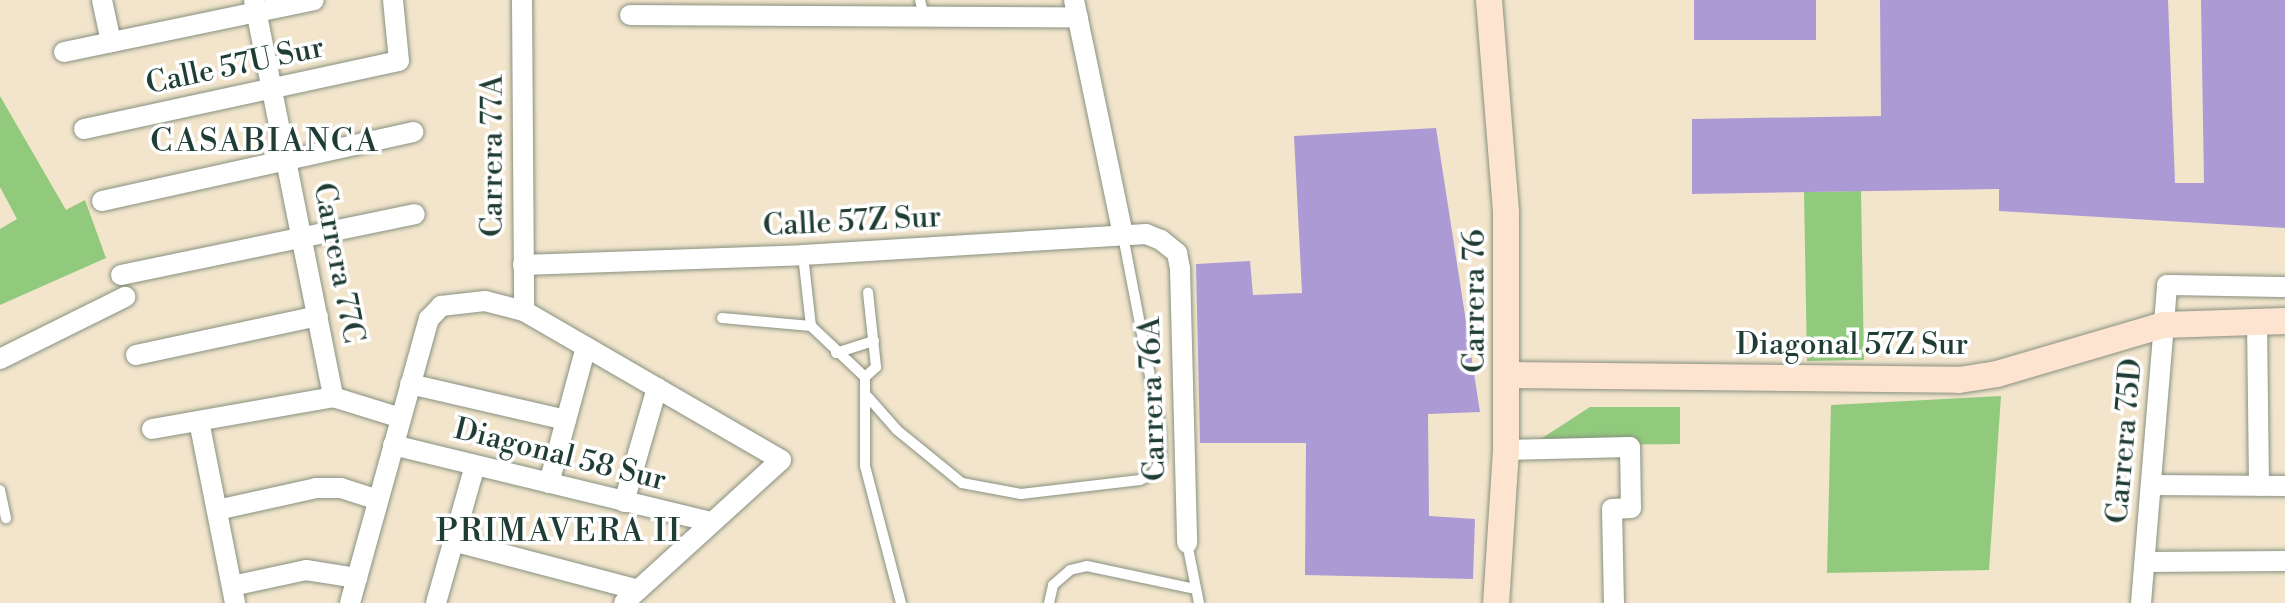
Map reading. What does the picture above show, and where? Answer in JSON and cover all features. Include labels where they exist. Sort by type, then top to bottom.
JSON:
[{"type":"street","points":[[102,0],[111,42]]},
{"type":"street","points":[[64,52],[255,6],[314,0]]},
{"type":"street","name":"Calle 57U Sur","points":[[84,129],[399,61],[393,0]]},
{"type":"street","name":"Carrera 77A","points":[[522,0],[524,311]]},
{"type":"street","name":"Carrera 76","points":[[1489,0],[1504,156],[1507,375],[1506,450],[1496,603]]},
{"type":"street","name":"Carrera 77C","points":[[255,6],[333,397]]},
{"type":"street","points":[[630,15],[922,8],[1076,8],[1123,235]]},
{"type":"street","points":[[102,201],[413,132]]},
{"type":"street","points":[[121,275],[415,214]]},
{"type":"street","name":"Calle 57Z Sur","points":[[523,265],[803,255],[1146,234],[1177,253]]},
{"type":"street","name":"Carrera 76A","points":[[1177,253],[1187,543]]},
{"type":"street","name":"Carrera 75D","points":[[2141,603],[2167,285],[2285,287]]},
{"type":"street","points":[[0,359],[125,297]]},
{"type":"street","points":[[350,603],[429,319],[441,306],[459,301],[485,301],[524,311],[781,460],[631,597],[453,541]]},
{"type":"street","points":[[136,355],[318,316]]},
{"type":"street","points":[[2257,321],[2259,486]]},
{"type":"street","name":"Diagonal 57Z Sur","points":[[1507,375],[1959,380],[1997,374],[2164,325],[2285,321]]},
{"type":"street","points":[[549,483],[586,347]]},
{"type":"street","points":[[410,384],[566,420]]},
{"type":"street","points":[[624,502],[657,388]]},
{"type":"street","points":[[152,429],[333,397],[401,418]]},
{"type":"street","points":[[199,421],[234,594],[306,570],[357,578]]},
{"type":"street","name":"Diagonal 58 Sur","points":[[393,445],[712,522]]},
{"type":"street","points":[[1506,450],[1630,447],[1631,508],[1612,509],[1614,603]]},
{"type":"street","points":[[436,603],[475,465]]},
{"type":"street","points":[[2151,485],[2285,486]]},
{"type":"street","points":[[217,510],[316,488],[341,488],[378,500]]},
{"type":"street","points":[[2145,562],[2285,561]]},
{"type":"lane","points":[[868,397],[897,430],[962,483],[1021,494],[1140,480],[1153,474],[1161,459],[1160,428],[1123,235]]},
{"type":"lane","points":[[803,255],[811,326],[836,353],[865,377],[868,397],[865,466],[901,603]]},
{"type":"lane","points":[[865,377],[876,367],[868,292]]},
{"type":"lane","points":[[722,318],[811,326]]},
{"type":"lane","points":[[836,353],[874,341]]},
{"type":"lane","points":[[0,490],[6,518]]},
{"type":"lane","points":[[1187,543],[1199,603]]},
{"type":"lane","points":[[1049,603],[1053,585],[1070,570],[1087,566],[1195,589]]},
{"type":"green space","points":[[0,96],[66,210],[85,200],[106,258],[0,305],[0,229],[17,219],[0,187]]},
{"type":"green space","points":[[1861,191],[1864,360],[1807,361],[1804,192]]},
{"type":"green space","points":[[2001,396],[1989,570],[1827,573],[1831,405]]},
{"type":"green space","points":[[1590,407],[1680,407],[1680,444],[1530,446]]},
{"type":"building","points":[[1694,0],[1816,0],[1816,40],[1694,40]]},
{"type":"building","points":[[1880,0],[2168,0],[2175,183],[2204,183],[2201,0],[2285,0],[2285,228],[1999,211],[1999,189],[1692,194],[1692,119],[1881,116]]},
{"type":"building","points":[[1436,128],[1480,412],[1428,414],[1429,516],[1475,519],[1473,579],[1305,575],[1306,443],[1200,443],[1196,264],[1250,261],[1253,295],[1302,293],[1294,136]]},
{"type":"district","name":"CASABIANCA","points":[[265,141]]},
{"type":"district","name":"PRIMAVERA II","points":[[559,531]]}]
